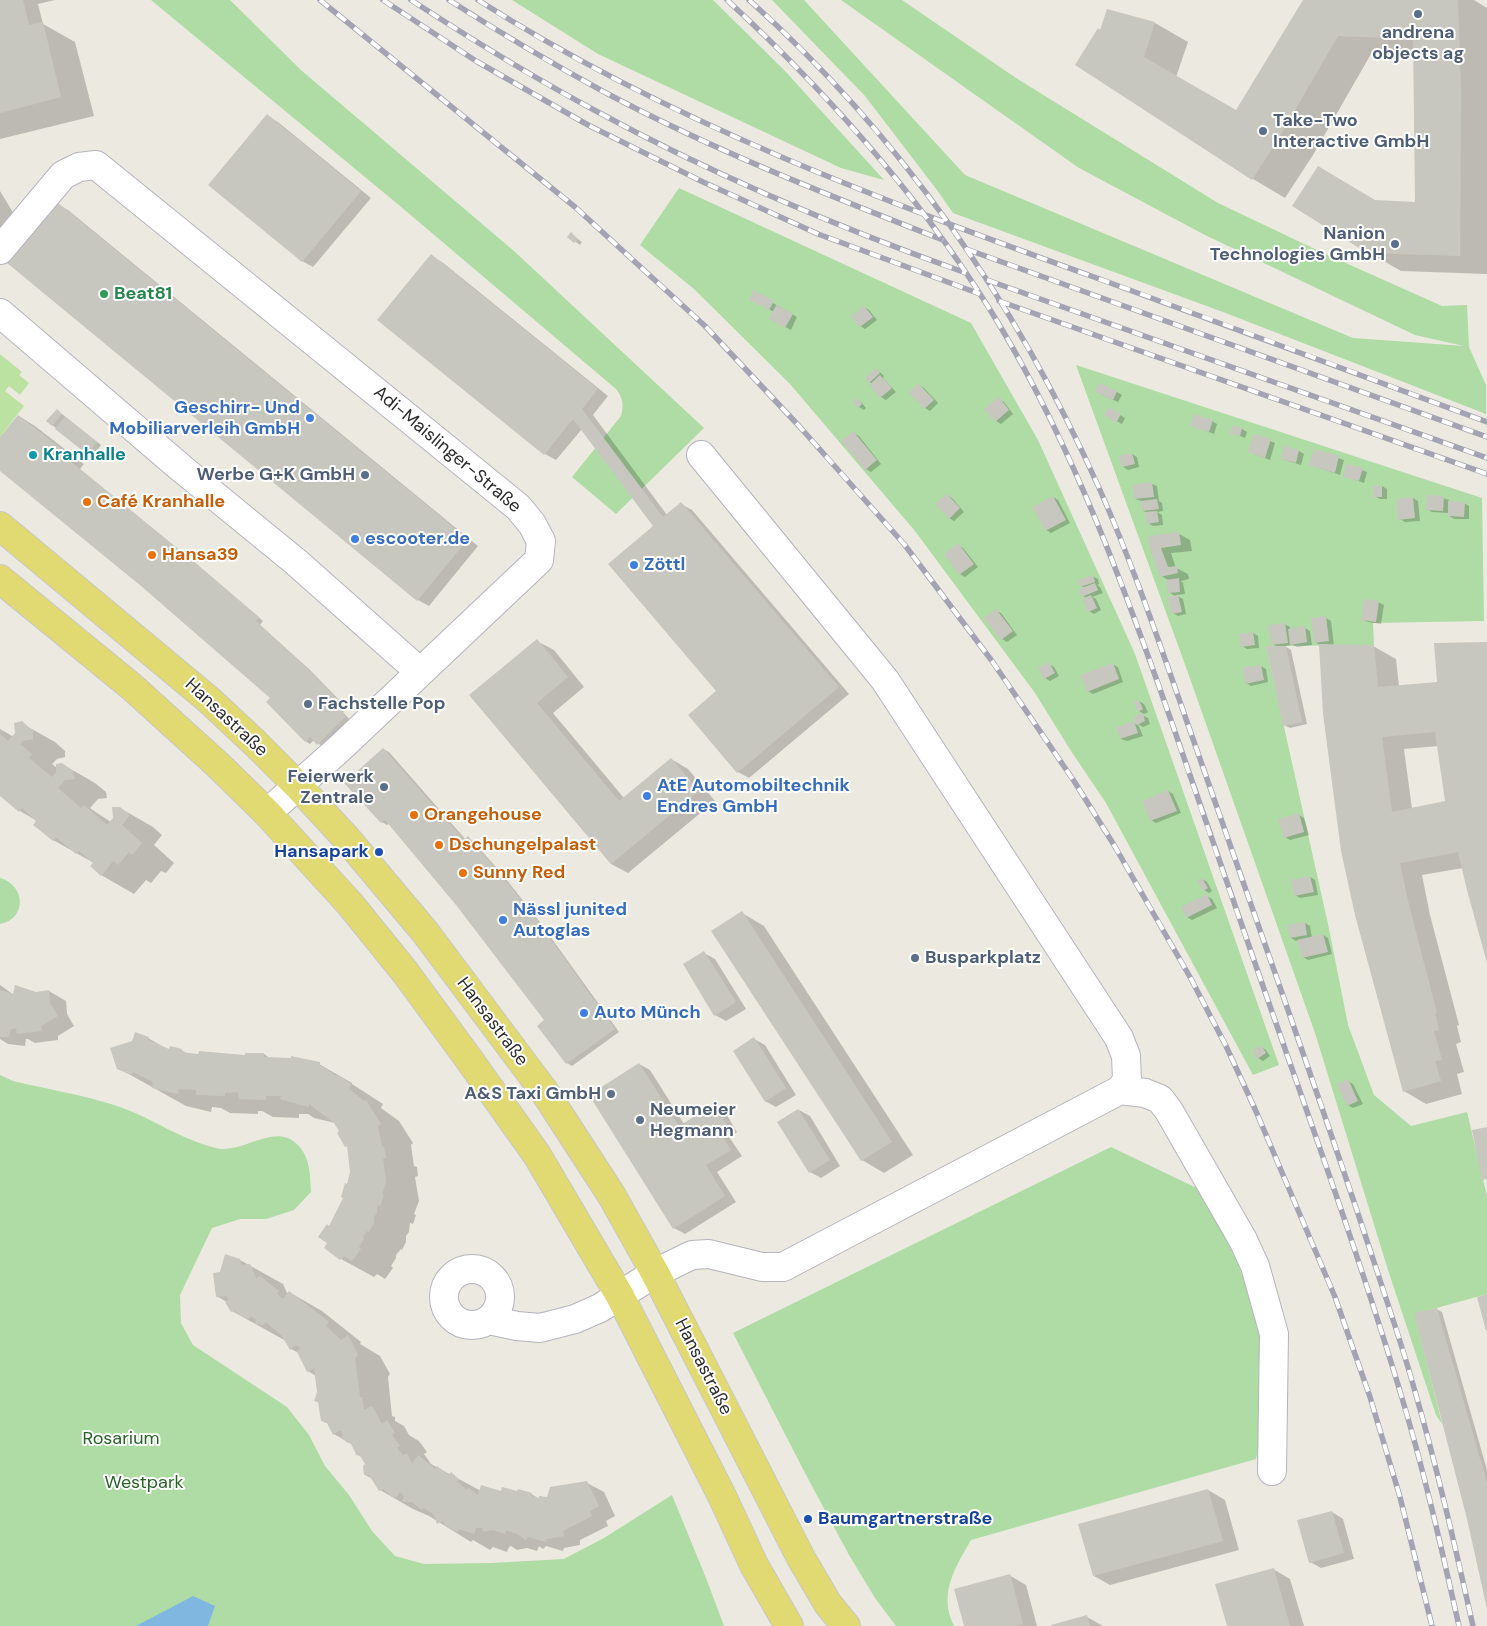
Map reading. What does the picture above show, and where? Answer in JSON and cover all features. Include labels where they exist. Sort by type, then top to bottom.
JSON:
[{"type":"main road","name":"Hansastraße","points":[[0,526],[209,700],[298,786],[347,840],[425,932],[544,1091],[612,1196],[655,1272],[801,1558],[828,1604],[846,1626]]},
{"type":"main road","points":[[0,579],[132,687],[268,813],[350,904],[405,972],[537,1155],[620,1296],[722,1496],[754,1565],[788,1626]]},
{"type":"lane","name":"Adi-Maislinger-Straße","points":[[0,250],[63,176],[79,167],[96,164],[518,507],[532,524],[541,541],[539,560],[268,813]]},
{"type":"lane","points":[[0,313],[181,468],[296,562],[420,672]]},
{"type":"lane","points":[[489,1320],[517,1326],[540,1328],[574,1319],[600,1308],[655,1272],[692,1254],[708,1254],[762,1268],[783,1267],[1120,1090],[1127,1080],[1126,1056],[1119,1038],[885,680],[701,455]]},
{"type":"lane","points":[[1120,1090],[1146,1093],[1160,1099],[1169,1111],[1243,1240],[1255,1266],[1274,1334],[1272,1471]]},
{"type":"green space","points":[[151,0],[230,0],[302,71],[514,251],[704,428],[616,514],[572,477],[621,416],[622,402],[616,389],[400,206]]},
{"type":"green space","points":[[512,0],[713,0],[785,71],[884,180],[841,168],[598,54]]},
{"type":"green space","points":[[772,0],[804,0],[965,175],[1353,338],[1464,346],[1415,335],[1205,235],[1079,168],[841,0],[902,0],[1016,78],[1218,203],[1442,306],[1467,305],[1469,347],[1486,385],[1486,414],[1223,312],[953,213],[865,96]]},
{"type":"green space","points":[[679,188],[971,323],[1038,440],[1135,654],[1279,1065],[1253,1075],[1106,803],[1035,693],[915,531],[790,384],[694,289],[640,245]]},
{"type":"green space","points":[[0,354],[22,372],[19,375],[29,383],[20,395],[9,386],[5,391],[24,406],[0,437]]},
{"type":"green space","points":[[1076,365],[1482,498],[1484,621],[1373,623],[1374,645],[1266,646],[1328,924],[1348,1025],[1374,1095],[1411,1126],[1467,1112],[1487,1196],[1487,1294],[1415,1314],[1442,1424],[1436,1415],[1388,1270],[1315,1033],[1187,670]]},
{"type":"green space","points":[[0,878],[15,887],[19,894],[20,902],[15,916],[9,921],[0,924]]},
{"type":"green space","name":"Westpark","points":[[0,1075],[13,1081],[78,1095],[117,1106],[191,1140],[216,1148],[234,1148],[263,1139],[282,1136],[290,1139],[302,1149],[308,1162],[311,1192],[294,1210],[266,1219],[240,1219],[212,1228],[180,1295],[181,1323],[193,1345],[287,1407],[309,1435],[325,1466],[349,1495],[372,1531],[395,1556],[424,1564],[564,1559],[604,1538],[672,1495],[724,1626],[0,1626]]},
{"type":"green space","points":[[1111,1147],[1205,1192],[1256,1305],[1263,1344],[1267,1409],[1256,1459],[971,1540],[954,1571],[948,1592],[949,1614],[954,1626],[896,1626],[875,1598],[849,1555],[733,1333]]},
{"type":"water","points":[[193,1596],[215,1606],[208,1626],[136,1626]]},
{"type":"building","points":[[0,0],[23,0],[29,25],[43,22],[61,97],[0,113]]},
{"type":"building","points":[[1303,0],[1458,0],[1461,94],[1460,256],[1367,253],[1292,206],[1318,166],[1375,200],[1415,202],[1413,39],[1338,36],[1252,180],[1075,65],[1098,28],[1100,30],[1107,9],[1155,22],[1144,57],[1236,110]]},
{"type":"building","points":[[267,114],[361,191],[302,262],[208,185]]},
{"type":"building","points":[[57,202],[468,539],[417,601],[7,263]]},
{"type":"building","points":[[571,232],[578,239],[574,243],[567,237]]},
{"type":"building","points":[[431,254],[598,389],[582,409],[663,517],[681,502],[839,687],[737,773],[688,715],[716,691],[608,564],[653,526],[573,419],[544,455],[377,320]]},
{"type":"building","points":[[754,290],[774,301],[769,310],[749,300]]},
{"type":"building","points":[[776,305],[793,314],[785,328],[769,319]]},
{"type":"building","points":[[864,306],[873,317],[860,327],[851,316]]},
{"type":"building","points":[[876,368],[880,373],[869,383],[865,378]]},
{"type":"building","points":[[880,375],[892,388],[880,398],[869,385]]},
{"type":"building","points":[[918,383],[934,400],[924,409],[909,393]]},
{"type":"building","points":[[1099,383],[1117,391],[1113,400],[1095,392]]},
{"type":"building","points":[[999,397],[1009,410],[995,422],[984,409]]},
{"type":"building","points":[[857,398],[862,404],[858,408],[853,402]]},
{"type":"building","points":[[1109,407],[1121,414],[1116,423],[1104,415]]},
{"type":"building","points":[[57,409],[62,414],[52,426],[46,421]]},
{"type":"building","points":[[1194,414],[1213,420],[1209,432],[1190,426]]},
{"type":"building","points":[[18,415],[68,454],[65,457],[259,617],[256,621],[304,665],[343,705],[339,709],[346,716],[317,745],[310,737],[305,742],[266,702],[270,698],[141,586],[0,471],[0,437]]},
{"type":"building","points":[[65,417],[97,442],[87,454],[55,429]]},
{"type":"building","points":[[1233,425],[1242,428],[1240,436],[1230,434]]},
{"type":"building","points":[[853,431],[877,460],[865,470],[841,441]]},
{"type":"building","points":[[1254,434],[1271,439],[1265,458],[1248,452]]},
{"type":"building","points":[[1284,446],[1299,450],[1296,463],[1281,459]]},
{"type":"building","points":[[1314,449],[1339,456],[1335,473],[1309,465]]},
{"type":"building","points":[[1132,453],[1135,464],[1122,467],[1119,456]]},
{"type":"building","points":[[1346,464],[1363,468],[1359,481],[1343,477]]},
{"type":"building","points":[[1152,482],[1154,497],[1134,499],[1132,485]]},
{"type":"building","points":[[1382,485],[1382,497],[1373,497],[1373,486]]},
{"type":"building","points":[[947,494],[960,508],[949,519],[935,504]]},
{"type":"building","points":[[1427,495],[1444,496],[1443,511],[1426,510]]},
{"type":"building","points":[[1053,496],[1066,520],[1045,531],[1032,507]]},
{"type":"building","points":[[1413,497],[1415,518],[1398,520],[1396,499]]},
{"type":"building","points":[[1157,499],[1159,509],[1142,511],[1141,501]]},
{"type":"building","points":[[1448,501],[1465,502],[1464,517],[1448,516]]},
{"type":"building","points":[[1157,511],[1159,522],[1147,524],[1145,512]]},
{"type":"building","points":[[1179,532],[1181,545],[1161,548],[1168,567],[1177,566],[1178,573],[1160,577],[1150,549],[1148,536]]},
{"type":"building","points":[[958,543],[974,564],[959,575],[944,554]]},
{"type":"building","points":[[1093,575],[1095,582],[1080,587],[1078,580]]},
{"type":"building","points":[[1179,578],[1180,592],[1168,593],[1166,580]]},
{"type":"building","points":[[1095,583],[1098,590],[1082,597],[1079,589]]},
{"type":"building","points":[[1091,595],[1097,608],[1088,612],[1082,599]]},
{"type":"building","points":[[1178,595],[1182,612],[1172,614],[1167,597]]},
{"type":"building","points":[[1364,599],[1379,601],[1376,622],[1361,620]]},
{"type":"building","points":[[996,609],[1013,631],[1001,640],[984,618]]},
{"type":"building","points":[[1326,616],[1329,641],[1314,643],[1311,618]]},
{"type":"building","points":[[1285,623],[1288,643],[1271,645],[1268,625]]},
{"type":"building","points":[[1305,626],[1307,642],[1290,645],[1288,629]]},
{"type":"building","points":[[1253,632],[1255,645],[1241,647],[1239,634]]},
{"type":"building","points":[[537,639],[568,677],[537,703],[619,801],[671,758],[699,791],[611,864],[469,695]]},
{"type":"building","points":[[1487,642],[1487,963],[1458,852],[1400,863],[1437,1013],[1435,1013],[1439,1030],[1434,1031],[1442,1060],[1435,1061],[1441,1081],[1403,1092],[1355,915],[1341,851],[1323,714],[1319,644],[1374,645],[1378,687],[1437,682],[1434,643]],"holes":[[[1435,732],[1445,801],[1392,812],[1382,737]]]},
{"type":"building","points":[[1266,646],[1286,646],[1302,722],[1283,726]]},
{"type":"building","points":[[1049,662],[1055,673],[1044,679],[1038,668]]},
{"type":"building","points":[[1113,663],[1119,679],[1087,692],[1080,675]]},
{"type":"building","points":[[1261,665],[1264,680],[1245,684],[1242,668]]},
{"type":"building","points":[[1139,700],[1143,709],[1138,712],[1134,702]]},
{"type":"building","points":[[1143,713],[1145,721],[1137,725],[1134,716]]},
{"type":"building","points":[[22,721],[33,731],[33,739],[23,741],[20,744],[32,754],[29,758],[52,777],[56,773],[56,764],[62,763],[73,771],[75,779],[65,780],[58,788],[81,808],[84,805],[107,825],[113,818],[112,807],[120,807],[130,815],[122,825],[142,843],[132,855],[129,852],[118,865],[113,861],[101,876],[90,866],[93,863],[79,851],[76,854],[56,837],[53,841],[33,825],[36,821],[22,808],[19,812],[0,796],[0,734],[8,741],[15,733],[14,723]]},
{"type":"building","points":[[1134,721],[1138,733],[1120,739],[1116,728]]},
{"type":"building","points":[[383,748],[464,840],[468,836],[497,870],[534,916],[615,1029],[566,1064],[537,1026],[544,1020],[456,905],[385,820],[381,823],[344,783]]},
{"type":"building","points":[[1168,790],[1177,811],[1150,821],[1142,801]]},
{"type":"building","points":[[1299,813],[1304,832],[1284,838],[1278,819]]},
{"type":"building","points":[[1310,876],[1314,892],[1294,896],[1291,880]]},
{"type":"building","points":[[1202,878],[1208,888],[1203,891],[1197,880]]},
{"type":"building","points":[[1207,894],[1212,905],[1186,918],[1181,907]]},
{"type":"building","points":[[742,911],[892,1142],[861,1161],[711,931]]},
{"type":"building","points":[[1305,922],[1307,935],[1290,938],[1287,925]]},
{"type":"building","points":[[1323,934],[1328,952],[1302,958],[1297,940]]},
{"type":"building","points":[[704,951],[736,1002],[714,1016],[683,964]]},
{"type":"building","points":[[15,985],[36,992],[49,990],[50,1003],[58,1016],[41,1026],[42,1031],[17,1034],[16,1028],[10,1030],[9,1037],[0,1037],[0,990],[13,994]]},
{"type":"building","points":[[135,1032],[149,1037],[148,1040],[169,1049],[170,1046],[182,1049],[181,1052],[198,1054],[199,1051],[245,1055],[245,1053],[264,1053],[264,1057],[291,1058],[291,1056],[320,1062],[320,1065],[351,1084],[349,1089],[364,1101],[366,1100],[381,1124],[378,1126],[386,1158],[383,1158],[386,1182],[382,1194],[384,1195],[380,1206],[377,1205],[374,1223],[369,1232],[367,1231],[363,1236],[364,1239],[359,1247],[361,1249],[352,1261],[344,1256],[340,1260],[324,1248],[327,1243],[318,1237],[327,1224],[329,1226],[343,1198],[341,1197],[350,1172],[347,1146],[345,1147],[337,1133],[339,1131],[334,1123],[309,1104],[309,1107],[280,1099],[281,1096],[266,1096],[266,1100],[239,1099],[238,1092],[225,1093],[225,1096],[196,1095],[196,1090],[179,1089],[178,1094],[152,1088],[153,1082],[133,1072],[131,1075],[117,1069],[110,1048],[132,1041]]},
{"type":"building","points":[[754,1037],[786,1088],[765,1102],[733,1051]]},
{"type":"building","points":[[1261,1045],[1266,1053],[1257,1059],[1252,1051]]},
{"type":"building","name":"Neumeier Heg‍mann","points":[[639,1063],[679,1126],[714,1104],[727,1125],[719,1130],[731,1150],[706,1165],[725,1196],[673,1229],[589,1095]]},
{"type":"building","points":[[1348,1079],[1358,1101],[1347,1106],[1337,1084]]},
{"type":"building","points":[[798,1109],[830,1160],[809,1173],[777,1122]]},
{"type":"building","points":[[1487,1127],[1487,1179],[1482,1180],[1472,1130]]},
{"type":"building","points":[[225,1254],[240,1259],[241,1265],[250,1264],[256,1278],[260,1276],[279,1291],[277,1294],[283,1299],[289,1291],[329,1322],[326,1326],[341,1340],[348,1335],[358,1355],[355,1358],[360,1397],[362,1397],[364,1410],[372,1406],[382,1424],[387,1420],[395,1433],[392,1435],[400,1446],[397,1448],[403,1455],[407,1453],[412,1464],[418,1455],[435,1469],[437,1466],[449,1475],[451,1472],[459,1479],[457,1482],[467,1490],[468,1487],[478,1495],[481,1485],[501,1491],[502,1487],[517,1491],[518,1489],[532,1493],[531,1496],[547,1497],[550,1487],[587,1481],[599,1506],[590,1511],[592,1516],[563,1531],[564,1536],[547,1539],[546,1542],[528,1537],[526,1540],[506,1530],[505,1534],[493,1530],[483,1532],[482,1528],[476,1528],[474,1534],[459,1529],[457,1532],[442,1521],[437,1524],[434,1515],[424,1508],[422,1510],[412,1502],[402,1502],[404,1496],[400,1492],[395,1499],[383,1489],[379,1491],[369,1475],[364,1475],[363,1466],[365,1464],[359,1454],[357,1456],[350,1442],[348,1443],[341,1438],[343,1435],[340,1430],[333,1435],[326,1421],[321,1421],[318,1402],[314,1401],[317,1392],[314,1368],[307,1372],[297,1352],[300,1348],[296,1345],[290,1350],[282,1336],[266,1322],[263,1325],[255,1324],[256,1320],[251,1316],[248,1320],[234,1311],[231,1312],[225,1302],[228,1299],[227,1296],[216,1297],[213,1273],[220,1272]]},
{"type":"building","points":[[1487,1294],[1487,1331],[1486,1331],[1477,1297]]},
{"type":"building","points":[[1437,1308],[1487,1483],[1487,1609],[1467,1519],[1414,1313]]},
{"type":"building","points":[[1208,1489],[1223,1541],[1093,1576],[1078,1524]]},
{"type":"building","points":[[1332,1511],[1344,1553],[1309,1563],[1297,1520]]},
{"type":"building","points":[[1274,1568],[1290,1626],[1227,1626],[1215,1584]]},
{"type":"building","points":[[1010,1574],[1023,1624],[1015,1626],[964,1626],[954,1589]]},
{"type":"building","points":[[1087,1615],[1090,1626],[1051,1626],[1051,1625]]},
{"type":"railway","points":[[320,0],[575,207],[705,326],[799,426],[904,544],[992,661],[1074,781],[1114,845],[1190,977],[1226,1046],[1255,1109],[1335,1297],[1370,1397],[1400,1497],[1432,1626]]},
{"type":"railway","points":[[383,0],[476,61],[588,125],[703,182],[818,234],[980,294]]},
{"type":"railway","points":[[411,0],[549,85],[685,157],[824,219],[966,273]]},
{"type":"railway","points":[[449,0],[546,60],[606,93],[688,134],[772,171],[943,240]]},
{"type":"railway","points":[[478,0],[552,44],[627,85],[783,158],[943,222],[1487,422]]},
{"type":"railway","points":[[727,0],[803,74],[875,153],[941,238],[972,281],[1000,326],[1052,422],[1075,472],[1117,572],[1155,675],[1365,1282],[1416,1447],[1459,1626]]},
{"type":"railway","points":[[749,0],[804,52],[856,108],[905,166],[950,226],[993,289],[1032,354],[1100,490],[1135,575],[1166,661],[1391,1313],[1430,1447],[1473,1626]]},
{"type":"railway","points":[[966,249],[1487,437]]},
{"type":"railway","points":[[987,280],[1487,458]]},
{"type":"railway","points":[[999,301],[1487,474]]},
{"type":"place","name":"andrena objects ag","points":[[1418,14]]},
{"type":"place","name":"Take-Two Interactive GmbH","points":[[1263,131]]},
{"type":"place","name":"Nanion Technologies GmbH","points":[[1395,244]]},
{"type":"place","name":"Beat81","points":[[104,294]]},
{"type":"place","name":"Geschirr- Und Mobiliarverleih GmbH","points":[[310,418]]},
{"type":"place","name":"Kranhalle","points":[[33,455]]},
{"type":"place","name":"Werbe G+K GmbH","points":[[365,475]]},
{"type":"place","name":"Café Kranhalle","points":[[87,502]]},
{"type":"place","name":"escooter.de","points":[[355,539]]},
{"type":"place","name":"Hansa39","points":[[152,555]]},
{"type":"place","name":"Zöttl","points":[[634,565]]},
{"type":"place","name":"Fachstelle Pop","points":[[308,704]]},
{"type":"place","name":"Feierwerk Zentrale","points":[[384,787]]},
{"type":"place","name":"AtE Automobiltechnik Endres GmbH","points":[[647,796]]},
{"type":"place","name":"Orangehouse","points":[[414,815]]},
{"type":"place","name":"Dschungelpalast","points":[[439,845]]},
{"type":"place","name":"Hansapark","points":[[379,852]]},
{"type":"place","name":"Sunny Red","points":[[463,873]]},
{"type":"place","name":"Nässl junited Autoglas","points":[[503,920]]},
{"type":"place","name":"Busparkplatz","points":[[915,958]]},
{"type":"place","name":"Auto Münch","points":[[584,1013]]},
{"type":"place","name":"A&S Taxi GmbH","points":[[611,1094]]},
{"type":"place","name":"Neumeier Heg‍mann","points":[[640,1120]]},
{"type":"place","name":"Baumgartnerstraße","points":[[808,1519]]},
{"type":"park label","name":"Rosarium","points":[[121,1439]]}]
